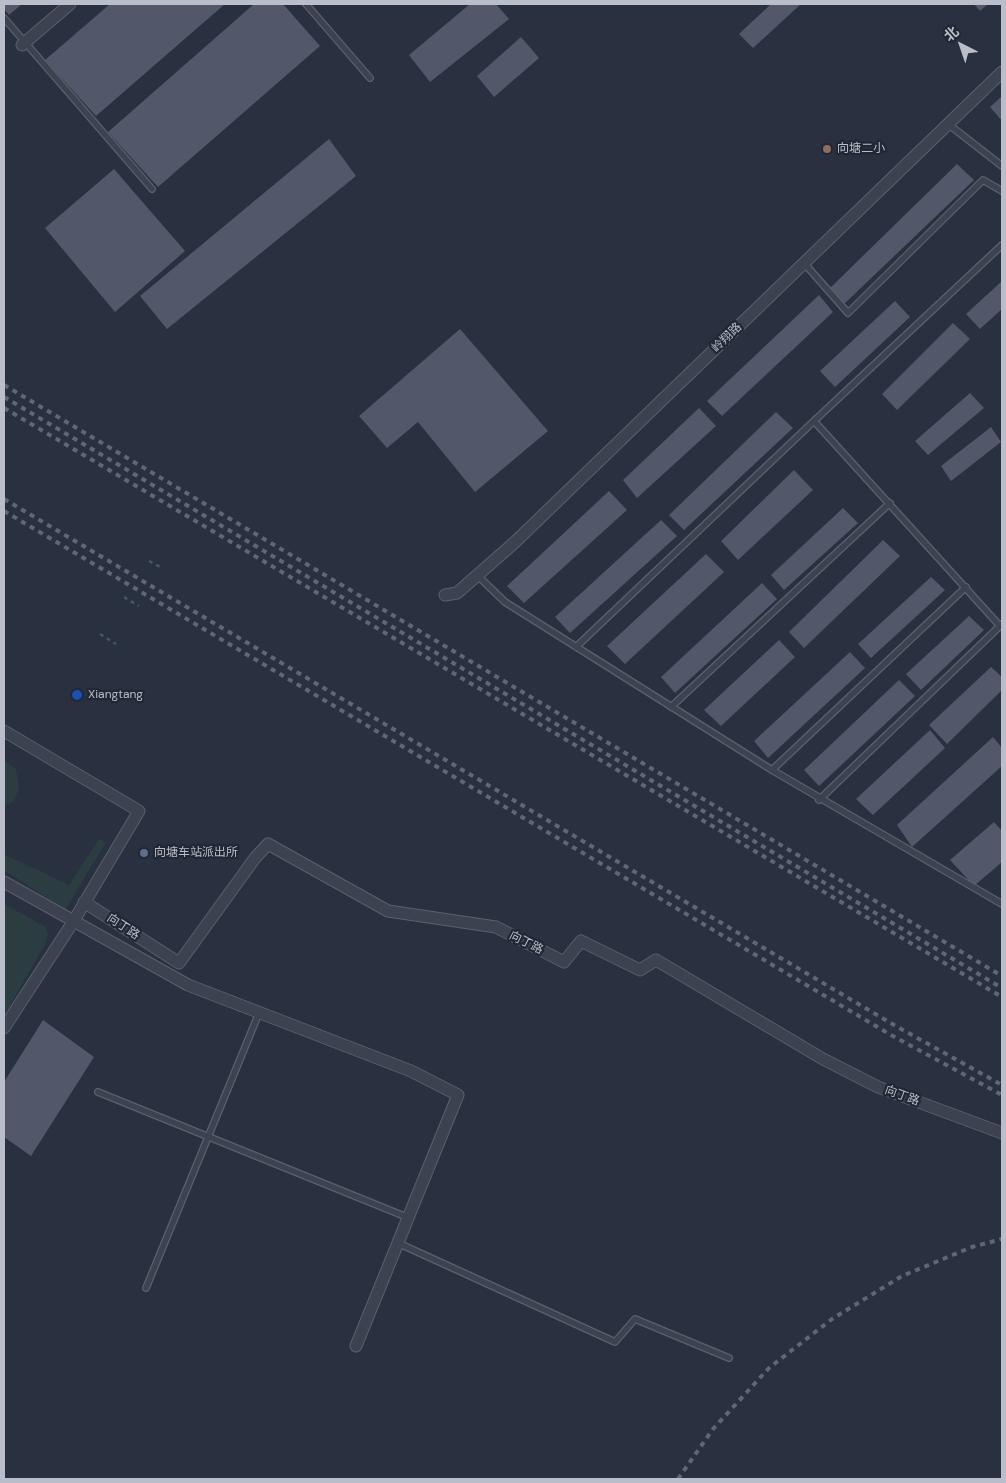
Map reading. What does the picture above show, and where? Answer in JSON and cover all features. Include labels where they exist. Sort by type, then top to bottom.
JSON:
[{"type":"street","points":[[23,44],[70,4]]},
{"type":"street","name":"岭翔路","points":[[445,595],[456,593],[478,576],[1002,72]]},
{"type":"street","points":[[4,731],[139,811],[73,922],[4,1028]]},
{"type":"street","name":"向丁路","points":[[84,902],[179,963],[255,858],[268,844],[388,911],[496,927],[564,962],[582,942],[640,970],[656,960],[823,1059],[878,1087],[1002,1133]]},
{"type":"street","points":[[4,882],[188,985],[412,1071],[458,1095],[356,1346]]},
{"type":"lane","points":[[306,4],[370,78]]},
{"type":"lane","points":[[4,18],[23,44],[152,189]]},
{"type":"lane","points":[[948,124],[1002,166]]},
{"type":"lane","points":[[804,263],[848,313],[983,180],[1002,191]]},
{"type":"lane","points":[[576,647],[1002,244]]},
{"type":"lane","points":[[814,421],[1001,625],[819,800]]},
{"type":"lane","points":[[671,706],[890,503]]},
{"type":"lane","points":[[478,576],[505,602],[819,800],[1002,904]]},
{"type":"lane","points":[[772,770],[966,587]]},
{"type":"lane","points":[[146,1288],[259,1013]]},
{"type":"lane","points":[[98,1092],[408,1218]]},
{"type":"lane","points":[[398,1243],[615,1342],[635,1320],[729,1358]]},
{"type":"path","points":[[149,561],[162,568]]},
{"type":"path","points":[[124,597],[139,606]]},
{"type":"path","points":[[100,634],[116,644]]},
{"type":"shaded area","points":[[4,761],[16,769],[19,789],[13,802],[4,805]]},
{"type":"shaded area","points":[[99,839],[106,842],[65,910],[4,870],[4,854],[69,885]]},
{"type":"shaded area","points":[[4,904],[46,927],[48,934],[46,943],[4,1016]]},
{"type":"building","points":[[4,4],[22,4],[9,15],[4,9]]},
{"type":"building","points":[[110,4],[225,4],[96,116],[45,60]]},
{"type":"building","points":[[254,4],[283,4],[320,46],[158,187],[108,132]]},
{"type":"building","points":[[470,4],[496,4],[509,19],[430,82],[409,55]]},
{"type":"building","points":[[771,4],[801,4],[753,48],[739,34]]},
{"type":"building","points":[[974,4],[988,4],[980,11]]},
{"type":"building","points":[[521,37],[539,58],[494,97],[477,76]]},
{"type":"building","points":[[1002,96],[1002,121],[990,107]]},
{"type":"building","points":[[329,139],[356,176],[167,329],[140,296]]},
{"type":"building","points":[[957,164],[974,180],[844,304],[829,289]]},
{"type":"building","points":[[114,169],[185,251],[115,312],[45,228]]},
{"type":"building","points":[[1002,281],[1002,309],[980,329],[966,314]]},
{"type":"building","points":[[819,295],[833,312],[722,416],[707,401]]},
{"type":"building","points":[[895,301],[910,317],[835,387],[820,371]]},
{"type":"building","points":[[953,323],[970,339],[897,410],[882,394]]},
{"type":"building","points":[[460,329],[548,431],[475,492],[418,422],[387,448],[359,416]]},
{"type":"building","points":[[970,393],[984,408],[928,455],[915,441]]},
{"type":"building","points":[[699,408],[716,426],[637,498],[623,480]]},
{"type":"building","points":[[776,412],[793,428],[684,530],[669,515]]},
{"type":"building","points":[[991,427],[1001,442],[951,481],[941,466]]},
{"type":"building","points":[[794,470],[813,490],[738,560],[721,541]]},
{"type":"building","points":[[609,491],[627,510],[524,603],[507,586]]},
{"type":"building","points":[[843,508],[858,523],[784,590],[771,575]]},
{"type":"building","points":[[661,520],[677,536],[570,633],[555,617]]},
{"type":"building","points":[[883,540],[900,556],[804,648],[789,632]]},
{"type":"building","points":[[706,554],[724,572],[625,664],[607,646]]},
{"type":"building","points":[[931,577],[945,590],[871,658],[858,644]]},
{"type":"building","points":[[762,583],[777,599],[675,693],[661,677]]},
{"type":"building","points":[[969,616],[984,630],[921,690],[906,674]]},
{"type":"building","points":[[779,640],[795,657],[721,726],[704,710]]},
{"type":"building","points":[[850,652],[865,668],[768,758],[754,741]]},
{"type":"building","points":[[991,667],[1002,677],[1002,690],[947,744],[929,725]]},
{"type":"building","points":[[899,680],[915,696],[819,786],[804,770]]},
{"type":"building","points":[[930,730],[945,748],[873,815],[856,799]]},
{"type":"building","points":[[993,737],[1002,748],[1002,766],[912,847],[897,825]]},
{"type":"building","points":[[994,822],[1002,831],[1002,862],[974,886],[950,860]]},
{"type":"building","points":[[43,1020],[94,1057],[31,1156],[4,1137],[4,1082]]},
{"type":"railway","points":[[4,385],[1002,976]]},
{"type":"railway","points":[[4,397],[1002,988]]},
{"type":"railway","points":[[4,408],[1002,997]]},
{"type":"railway","points":[[4,499],[894,1025],[1002,1085]]},
{"type":"railway","points":[[4,511],[891,1035],[1002,1095]]},
{"type":"railway","points":[[678,1479],[713,1429],[769,1368],[832,1319],[902,1276],[972,1247],[1002,1239]]},
{"type":"place","name":"向塘二小","points":[[827,149]]},
{"type":"place","name":"Xiangtang","points":[[77,695]]},
{"type":"place","name":"向塘车站派出所","points":[[144,853]]}]
